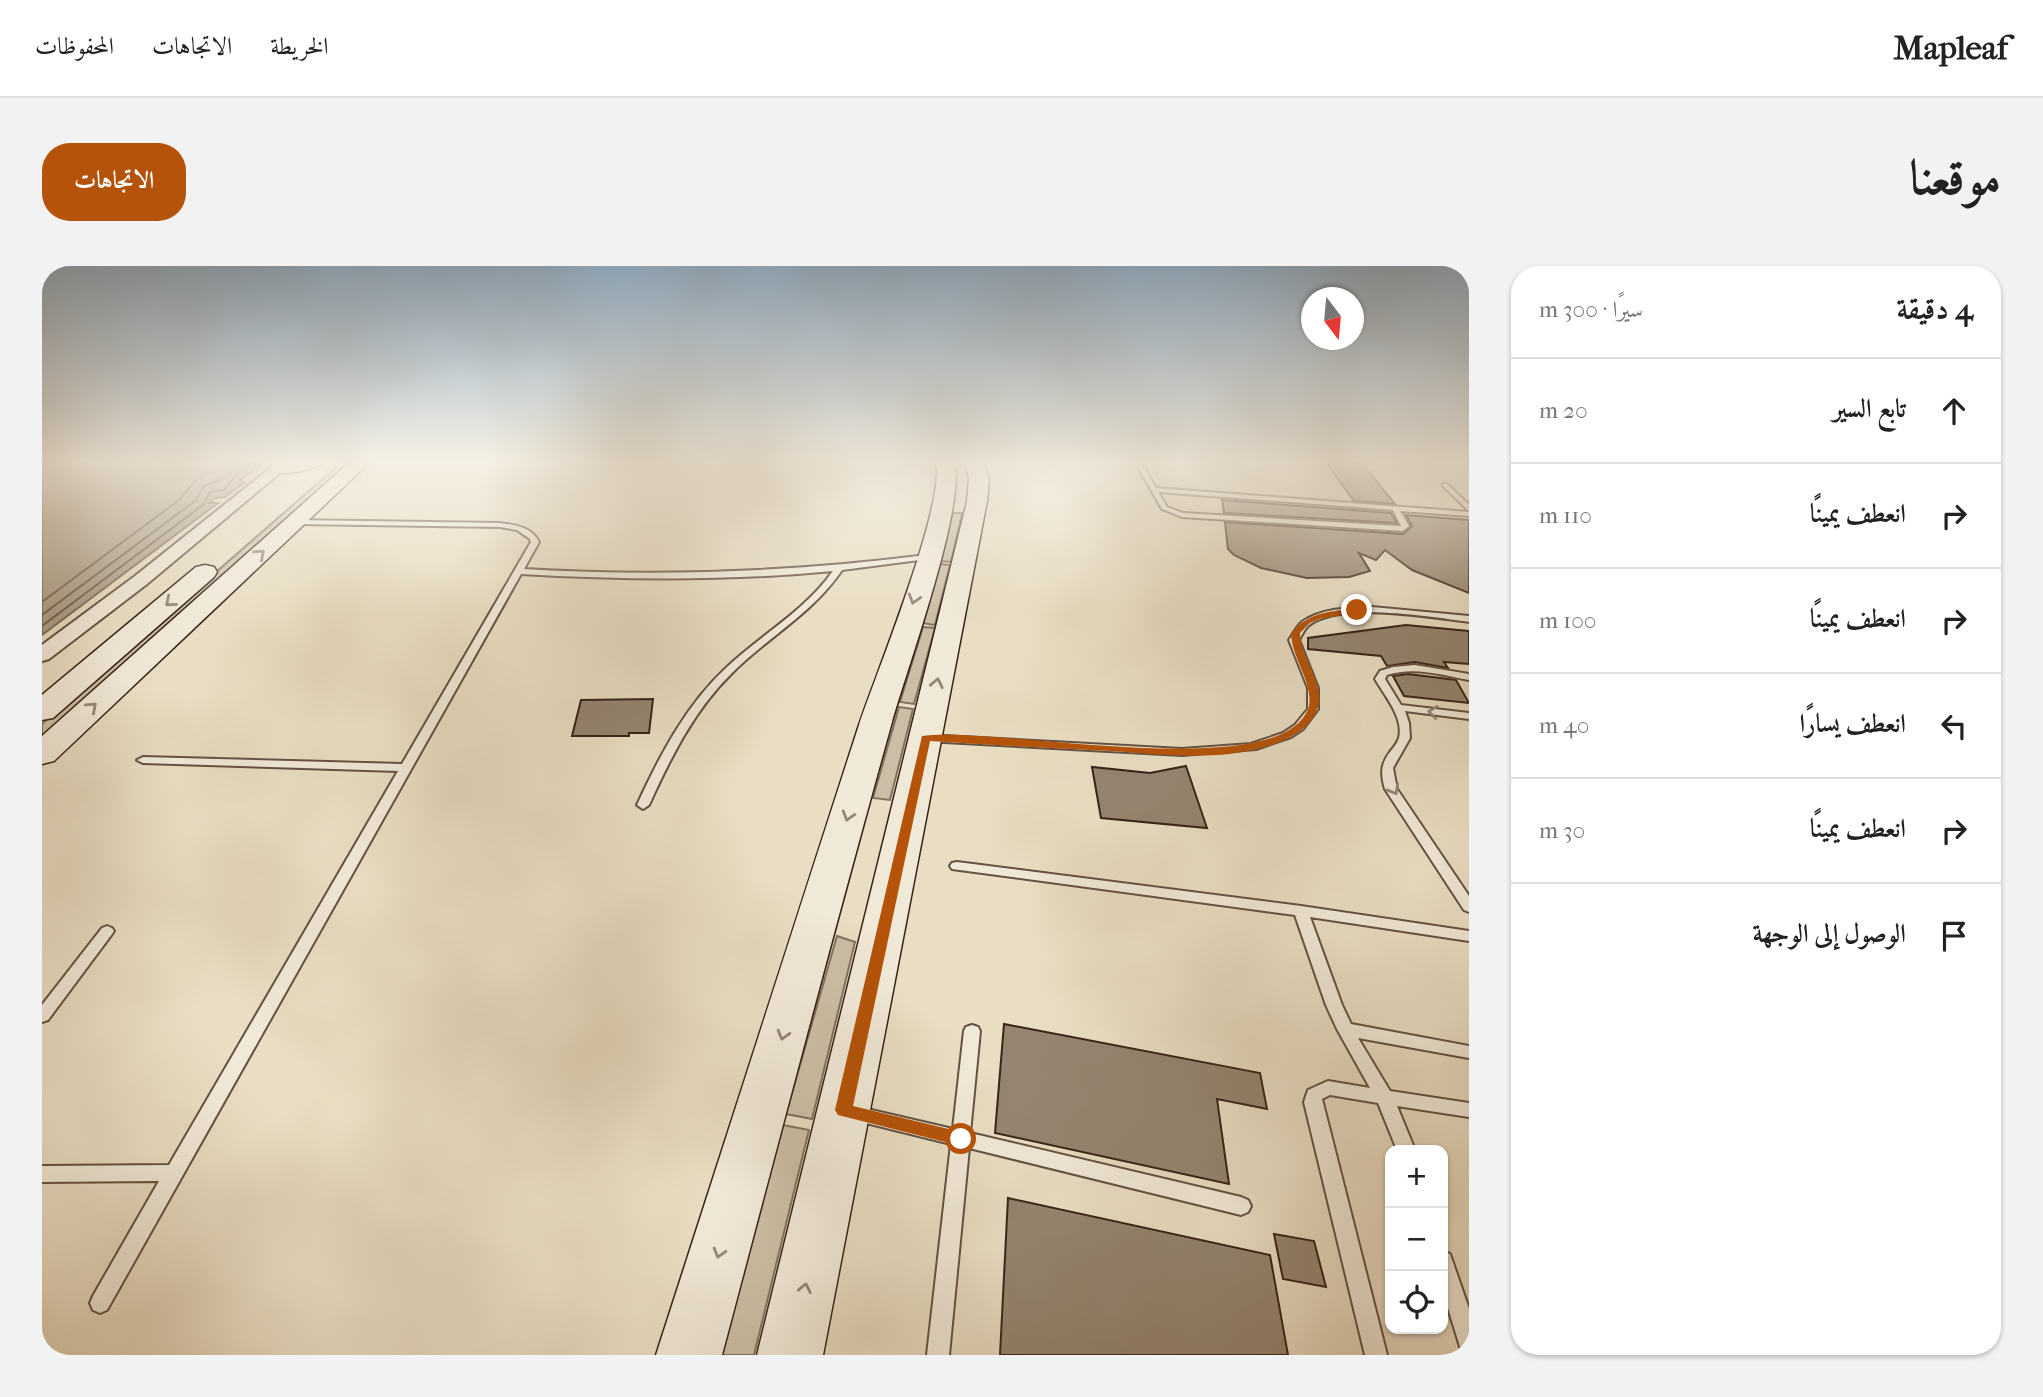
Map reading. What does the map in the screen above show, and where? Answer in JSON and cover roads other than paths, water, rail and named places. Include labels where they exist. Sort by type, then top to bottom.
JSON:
[{"type":"main road","points":[[42,711],[274,513]]},
{"type":"main road","points":[[42,754],[306,513]]},
{"type":"main road","points":[[689,1355],[940,513]]},
{"type":"main road","points":[[790,1355],[974,513]]},
{"type":"street","points":[[42,655],[223,513]]},
{"type":"lane","points":[[1186,513],[1403,529],[1405,526],[1398,513]]},
{"type":"lane","points":[[100,1303],[535,542],[531,534],[519,528],[499,525],[296,522]]},
{"type":"lane","points":[[519,571],[692,577],[839,568],[927,557]]},
{"type":"lane","points":[[643,805],[669,752],[719,681],[750,652],[806,609],[825,589],[839,568]]},
{"type":"lane","points":[[925,738],[1182,752],[1252,747],[1293,731],[1308,718],[1313,709],[1313,688],[1294,639],[1300,626],[1307,621],[1328,614],[1357,610],[1469,619]]},
{"type":"lane","points":[[1469,677],[1418,668],[1392,668],[1383,673],[1380,679],[1403,719],[1405,730],[1403,741],[1387,761],[1385,774],[1391,789],[1469,907]]},
{"type":"lane","points":[[1396,707],[1469,716]]},
{"type":"lane","points":[[143,760],[406,768]]},
{"type":"lane","points":[[957,866],[1469,936]]},
{"type":"lane","points":[[1301,911],[1345,1029],[1384,1096],[1404,1145]]},
{"type":"lane","points":[[42,1016],[107,931]]},
{"type":"lane","points":[[1345,1029],[1469,1052]]},
{"type":"lane","points":[[938,1355],[972,1031]]},
{"type":"lane","points":[[1377,1355],[1313,1102],[1319,1090],[1328,1088],[1469,1110]]},
{"type":"lane","points":[[844,1110],[1241,1206]]},
{"type":"lane","points":[[42,1174],[175,1173]]},
{"type":"lane","points":[[1446,1271],[1469,1342]]},
{"type":"water","points":[[42,513],[205,513],[42,635]]}]
